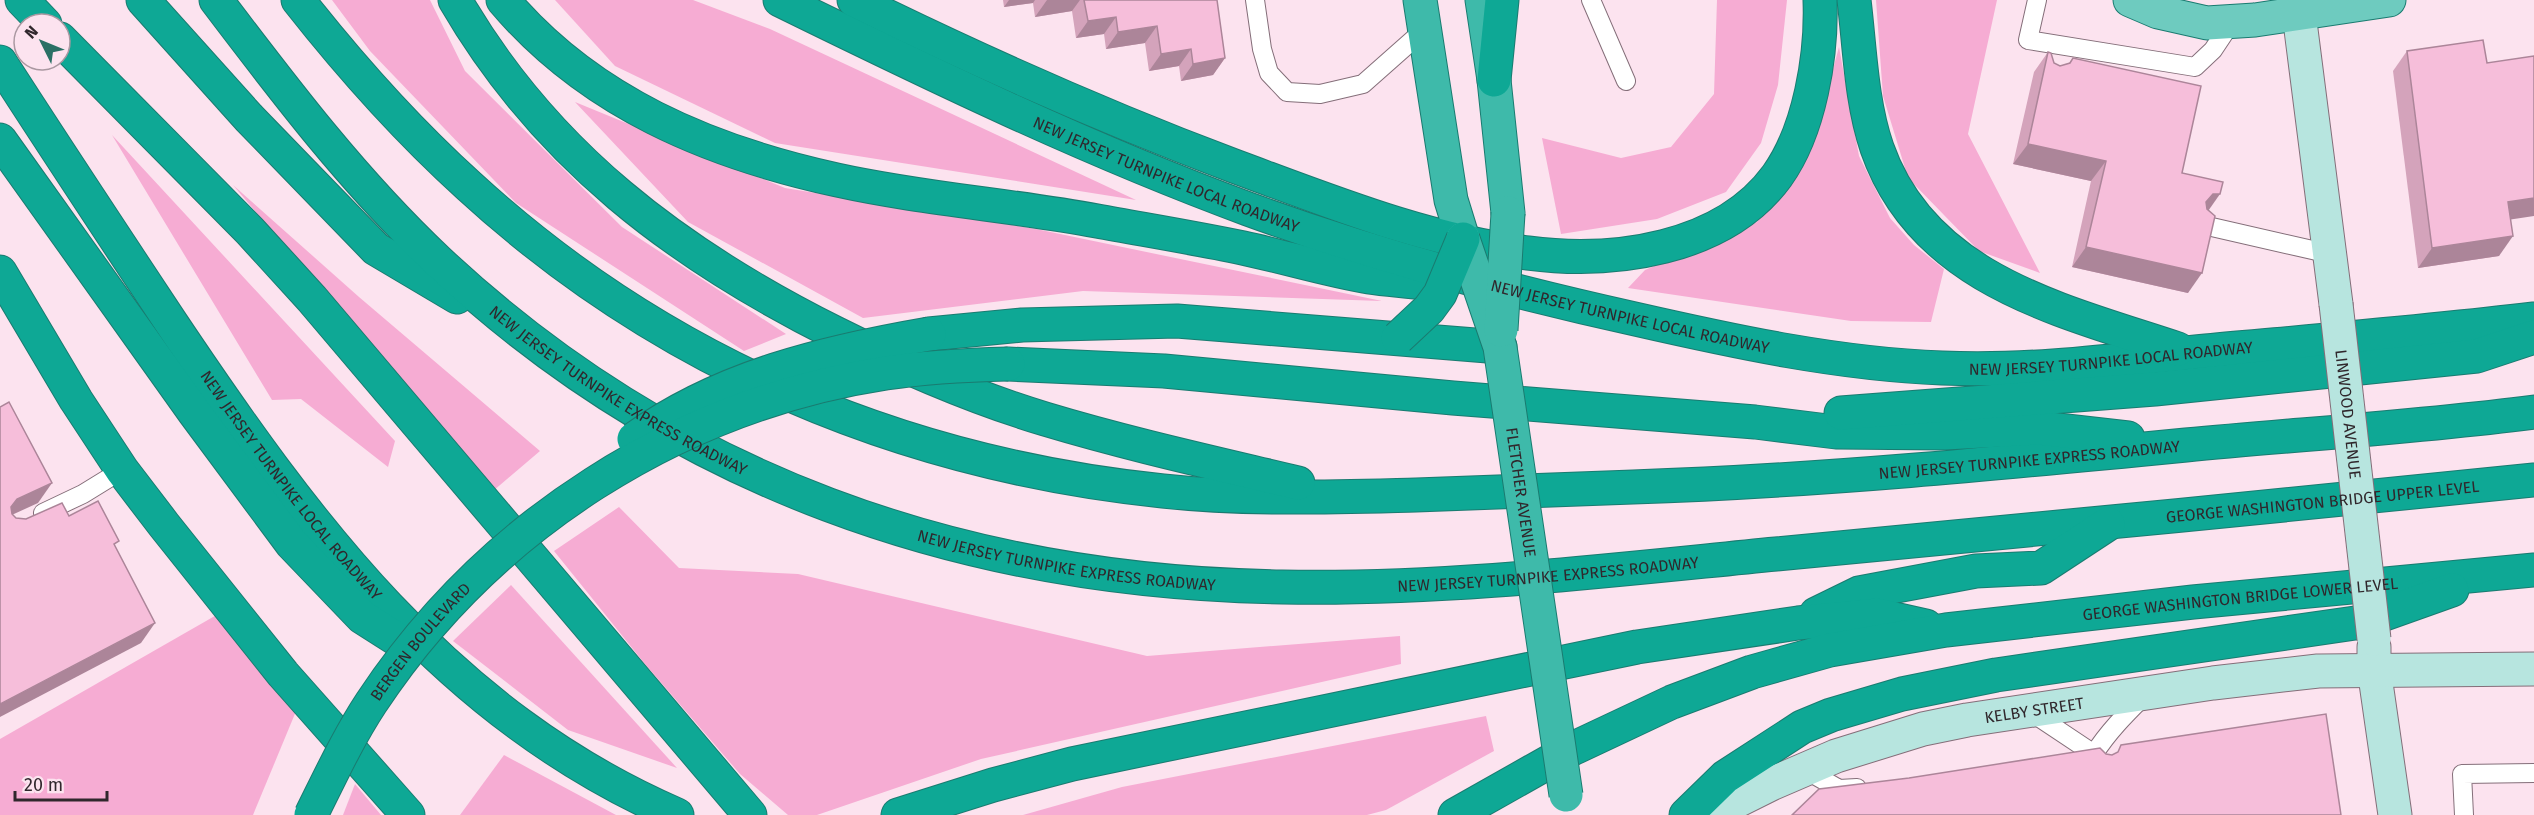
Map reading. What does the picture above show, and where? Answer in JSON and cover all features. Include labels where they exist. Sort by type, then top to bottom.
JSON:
[{"type":"highway","points":[[22,0],[34,12]]},
{"type":"highway","points":[[143,0],[249,118],[376,249],[546,351]]},
{"type":"highway","name":"NEW JERSEY TURNPIKE EXPRESS ROADWAY","points":[[216,0],[297,107],[391,214],[437,260],[490,307],[546,351],[600,389],[674,435],[787,489],[919,536],[1041,565],[1121,577],[1239,586],[1399,585],[1664,564],[2112,522]]},
{"type":"highway","name":"NEW JERSEY TURNPIKE EXPRESS ROADWAY","points":[[298,0],[363,77],[421,140],[470,188],[523,233],[581,276],[641,317],[737,371],[836,414],[965,457],[1023,470],[1166,491],[1219,495],[1356,497],[1830,479],[2192,445]]},
{"type":"highway","points":[[455,0],[497,65],[534,112],[570,151],[612,190],[700,258],[798,315],[914,371],[974,395],[1044,418],[1178,454],[1356,497]]},
{"type":"highway","points":[[503,0],[538,39],[564,62],[619,100],[680,130],[752,157],[872,187],[1048,212],[1233,246],[1368,277],[1528,295]]},
{"type":"highway","name":"NEW JERSEY TURNPIKE LOCAL ROADWAY","points":[[780,0],[893,56],[1022,114],[1246,208],[1383,254],[1528,295],[1723,339],[1885,364],[1996,368],[2091,363],[2534,319]]},
{"type":"highway","points":[[855,0],[969,56],[1083,106],[1327,200],[1459,240],[1526,253],[1582,256],[1615,254],[1679,242],[1731,219],[1764,191],[1788,157],[1810,94],[1819,45],[1820,0]]},
{"type":"highway","name":"FLETCHER AVENUE","points":[[1482,0],[1494,80],[1508,213],[1500,347]]},
{"type":"highway","points":[[1494,80],[1502,0]]},
{"type":"highway","points":[[1854,0],[1865,99],[1877,149],[1898,193],[1924,229],[1958,258],[2017,292],[2050,306],[2189,353]]},
{"type":"highway","name":"FLETCHER AVENUE","points":[[1422,15],[1451,198],[1500,347],[1567,805]]},
{"type":"highway","points":[[72,51],[250,231],[312,299],[750,815]]},
{"type":"highway","name":"NEW JERSEY TURNPIKE LOCAL ROADWAY","points":[[0,62],[215,389],[322,534],[378,598],[477,690],[518,724],[582,768],[677,815]]},
{"type":"highway","points":[[0,140],[194,412],[292,544],[362,617],[477,690]]},
{"type":"highway","points":[[1398,338],[1429,309],[1444,285],[1463,239]]},
{"type":"highway","points":[[0,272],[76,400],[122,470],[283,674],[408,815]]},
{"type":"highway","points":[[568,500],[630,442],[664,418],[708,394],[787,366],[879,343],[929,334],[1000,326],[1123,321],[1241,325],[1500,347]]},
{"type":"highway","points":[[1755,422],[2155,389],[2477,356],[2534,337]]},
{"type":"highway","points":[[568,500],[617,469],[668,441],[719,418],[773,399],[827,385],[885,373],[938,367],[1008,364],[1164,371],[1453,398],[1755,422],[1836,432],[1945,433],[2040,428],[2192,445],[2534,412]]},
{"type":"highway","name":"GEORGE WASHINGTON BRIDGE UPPER LEVEL","points":[[2112,522],[2534,480]]},
{"type":"highway","name":"BERGEN BOULEVARD","points":[[311,815],[364,714],[415,644],[478,574],[568,500]]},
{"type":"highway","points":[[1798,623],[1859,593],[1976,571],[2041,568],[2112,522]]},
{"type":"highway","name":"GEORGE WASHINGTON BRIDGE LOWER LEVEL","points":[[1946,630],[2193,602],[2534,570]]},
{"type":"highway","points":[[1686,815],[1725,777],[1802,727],[1865,704],[1945,683],[2362,622],[2499,573]]},
{"type":"highway","points":[[898,815],[993,785],[1072,764],[1636,647],[1798,623],[1877,615],[1946,630]]},
{"type":"highway","points":[[1455,815],[1595,737],[1699,691],[1804,656],[1946,630]]},
{"type":"main road","points":[[2130,0],[2158,12],[2207,23],[2230,23],[2389,0]]},
{"type":"main road","name":"LINWOOD AVENUE","points":[[2299,14],[2336,304],[2374,654],[2395,815]]},
{"type":"main road","name":"KELBY STREET","points":[[1709,815],[1804,770],[1878,742],[1923,729],[2028,710],[2265,676],[2374,654],[2534,669]]},
{"type":"lane","points":[[1255,0],[1262,50],[1269,74],[1287,92],[1320,94],[1363,84],[1422,15]]},
{"type":"lane","points":[[1591,0],[1626,81]]},
{"type":"lane","points":[[2037,0],[2028,40],[2195,67],[2213,50],[2230,23]]},
{"type":"lane","points":[[2050,65],[2055,44]]},
{"type":"lane","points":[[2204,225],[2330,254]]},
{"type":"lane","points":[[26,521],[56,500],[83,494],[122,470]]},
{"type":"lane","points":[[2095,760],[2110,730],[2147,693]]},
{"type":"lane","points":[[2028,710],[2095,760]]},
{"type":"lane","points":[[2072,758],[2095,760]]},
{"type":"lane","points":[[1804,770],[1839,789],[1871,788]]},
{"type":"lane","points":[[2464,815],[2462,774],[2534,773]]},
{"type":"shaded area","points":[[332,0],[430,0],[465,71],[622,227],[786,334],[744,351],[516,203],[370,51]]},
{"type":"shaded area","points":[[555,0],[693,0],[770,29],[1136,200],[775,143],[615,66]]},
{"type":"shaded area","points":[[1717,0],[1787,0],[1778,85],[1761,143],[1726,192],[1657,219],[1561,234],[1542,138],[1621,158],[1671,147],[1714,94]]},
{"type":"shaded area","points":[[1876,0],[1997,0],[1968,134],[2040,273],[1979,251],[1908,178],[1883,96]]},
{"type":"shaded area","points":[[1839,47],[1859,156],[1890,218],[1914,245],[1944,269],[1931,322],[1851,321],[1628,288],[1645,270],[1757,222],[1815,135]]},
{"type":"shaded area","points":[[575,102],[785,188],[1036,229],[1382,301],[1083,291],[863,318],[688,222]]},
{"type":"shaded area","points":[[112,135],[395,441],[388,467],[301,399],[272,400]]},
{"type":"shaded area","points":[[233,185],[359,297],[540,451],[493,491]]},
{"type":"shaded area","points":[[619,507],[679,568],[798,574],[1147,656],[1400,636],[1401,664],[981,759],[817,815],[788,815],[740,774],[645,664],[554,551]]},
{"type":"shaded area","points":[[511,585],[677,768],[568,730],[453,641]]},
{"type":"shaded area","points":[[220,613],[299,704],[253,815],[0,815],[0,739]]},
{"type":"shaded area","points":[[1486,716],[1494,751],[1386,810],[1367,815],[1023,815],[1122,787]]},
{"type":"shaded area","points":[[504,755],[616,815],[460,815]]},
{"type":"shaded area","points":[[355,784],[381,815],[343,815]]},
{"type":"building","points":[[1084,0],[1217,0],[1225,58],[1193,64],[1191,49],[1161,54],[1157,26],[1118,32],[1116,17],[1088,21]]},
{"type":"building","points":[[2483,40],[2487,63],[2534,56],[2534,198],[2508,202],[2513,236],[2432,248],[2407,51]]},
{"type":"building","points":[[2048,52],[2051,53],[2054,63],[2060,66],[2070,63],[2073,58],[2201,86],[2182,173],[2223,182],[2220,194],[2213,194],[2206,202],[2207,209],[2215,216],[2202,273],[2086,247],[2106,161],[2028,144]]},
{"type":"building","points":[[9,402],[52,483],[17,499],[11,507],[12,514],[16,518],[26,519],[62,503],[69,516],[98,501],[119,541],[114,544],[155,623],[0,704],[0,407]]},
{"type":"building","points":[[2326,714],[2341,815],[1792,815],[1819,789],[1909,778],[2100,748],[2106,754],[2112,755],[2118,752],[2121,745]]}]
